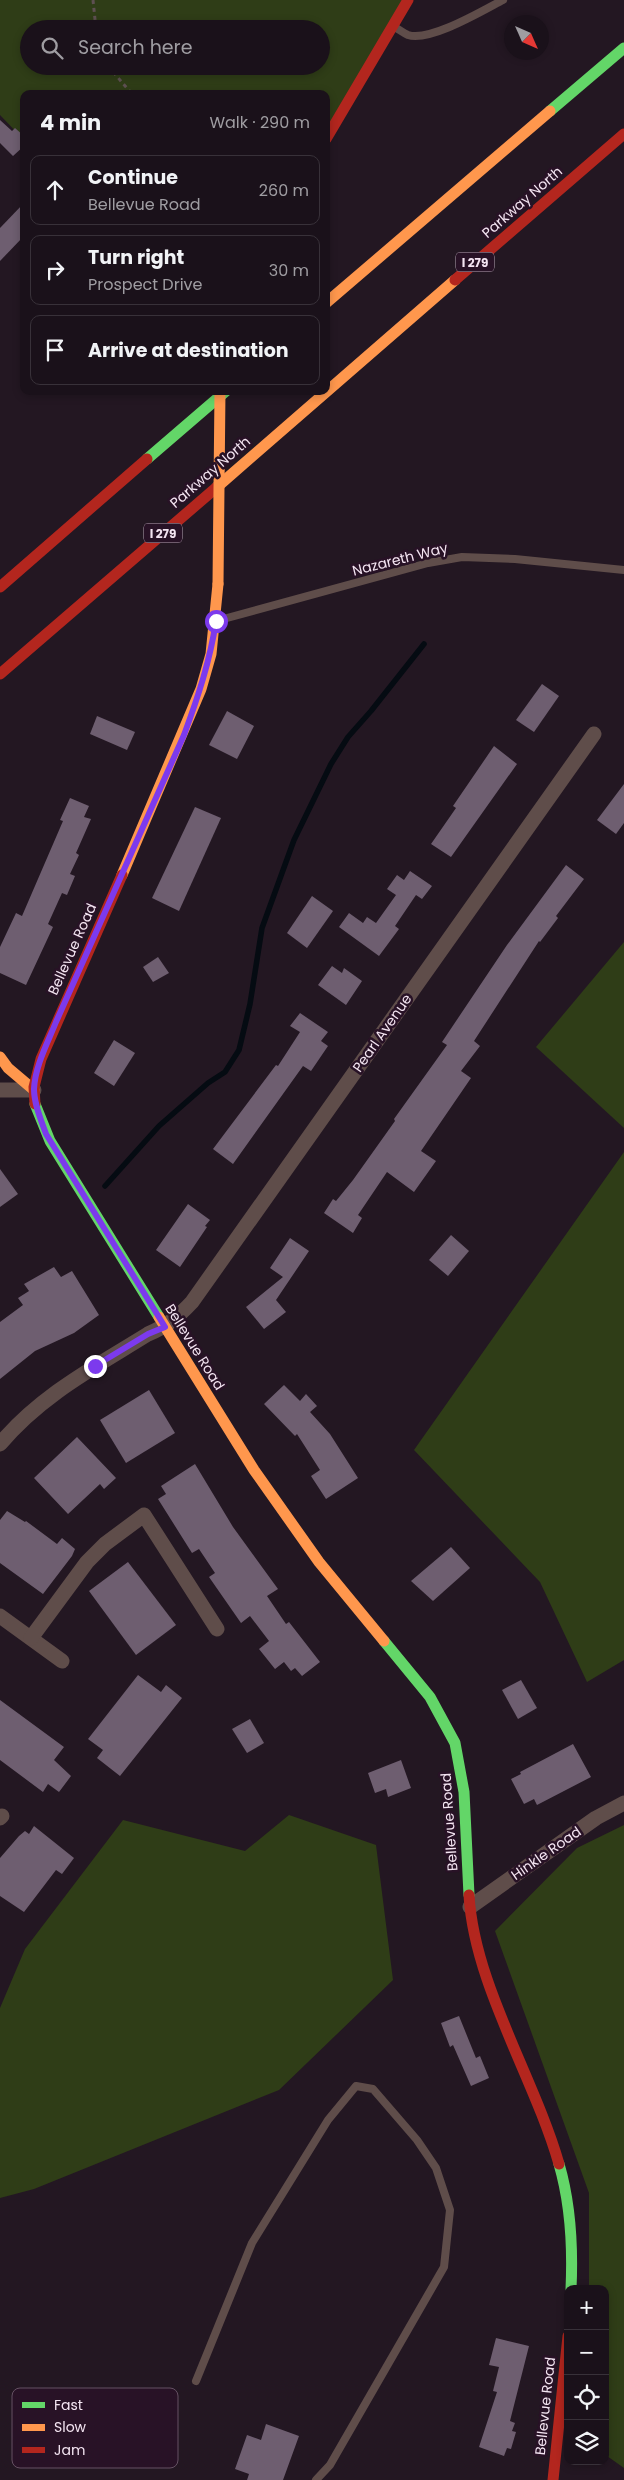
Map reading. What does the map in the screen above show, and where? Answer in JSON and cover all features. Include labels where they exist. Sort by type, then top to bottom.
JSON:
[{"type":"main road","points":[[330,132],[408,0]]},
{"type":"main road","points":[[330,300],[624,48]]},
{"type":"main road","name":"Parkway North","points":[[330,388],[624,134]]},
{"type":"main road","name":"Bellevue Road","points":[[220,395],[218,584],[216,621],[211,654],[201,689],[184,735],[56,1022],[40,1063],[34,1090],[46,1134],[254,1470],[308,1549],[351,1604],[410,1672],[444,1718],[455,1743],[461,1767],[470,1907],[488,1978],[546,2123],[562,2174],[570,2213],[573,2249],[571,2285]]},
{"type":"main road","points":[[0,587],[221,395]]},
{"type":"main road","name":"Parkway North","points":[[0,674],[322,395]]},
{"type":"main road","points":[[0,1057],[8,1068],[34,1090]]},
{"type":"main road","name":"Bellevue Road","points":[[553,2480],[564,2374]]},
{"type":"street","name":"Pearl Avenue","points":[[0,1444],[15,1425],[53,1392],[148,1334],[165,1327],[177,1318],[197,1294],[594,734]]},
{"type":"street","points":[[0,1090],[34,1090]]},
{"type":"street","points":[[31,1638],[87,1562],[105,1544],[144,1516],[217,1629]]},
{"type":"street","points":[[0,1616],[62,1661]]},
{"type":"street","name":"Hinkle Road","points":[[470,1907],[596,1818],[624,1803]]},
{"type":"lane","points":[[392,26],[409,35],[429,34],[455,25],[503,0]]},
{"type":"lane","name":"Nazareth Way","points":[[216,621],[428,563],[462,557],[515,559],[624,570]]},
{"type":"lane","points":[[196,2380],[257,2234],[328,2120],[356,2086],[374,2088],[418,2140],[436,2168],[450,2210],[444,2267],[330,2466],[316,2480]]},
{"type":"path","points":[[93,0],[95,20]]},
{"type":"path","points":[[116,75],[129,90]]},
{"type":"green space","points":[[0,0],[408,0],[330,132],[330,90],[20,90],[20,136],[0,115]]},
{"type":"green space","points":[[624,942],[624,1128],[536,1047]]},
{"type":"green space","points":[[624,1152],[624,1660],[587,1682],[540,1582],[414,1450]]},
{"type":"green space","points":[[289,1815],[376,1845],[393,1980],[279,2090],[34,2189],[0,2198],[0,2008],[25,1949],[123,1820],[245,1851]]},
{"type":"green space","points":[[624,1825],[624,2468],[609,2457],[609,2285],[589,2285],[589,2193],[495,1931],[577,1848]]},
{"type":"building","points":[[0,120],[12,131],[15,128],[20,132],[20,150],[13,156],[0,143]]},
{"type":"building","points":[[20,207],[20,240],[0,261],[0,228]]},
{"type":"building","points":[[542,684],[559,696],[534,732],[516,720]]},
{"type":"building","points":[[227,711],[254,726],[237,759],[209,745]]},
{"type":"building","points":[[97,716],[135,732],[127,750],[90,734]]},
{"type":"building","points":[[494,746],[517,764],[451,857],[431,844],[456,808],[453,806]]},
{"type":"building","points":[[624,784],[624,823],[616,834],[597,820]]},
{"type":"building","points":[[70,798],[89,806],[84,817],[91,819],[76,853],[79,855],[70,874],[75,876],[67,895],[62,893],[48,924],[53,927],[26,985],[0,973],[0,947],[16,913],[22,916],[63,821],[60,820]]},
{"type":"building","points":[[195,807],[221,818],[179,911],[152,898]]},
{"type":"building","points":[[566,865],[584,879],[556,916],[558,918],[539,941],[474,1041],[480,1046],[461,1071],[471,1078],[421,1151],[436,1161],[414,1192],[387,1172],[358,1215],[362,1218],[353,1233],[324,1213],[333,1199],[336,1201],[353,1180],[395,1121],[394,1119],[447,1045],[442,1042],[507,945]]},
{"type":"building","points":[[410,871],[432,886],[422,899],[416,895],[395,926],[399,929],[379,956],[339,927],[349,913],[363,923],[367,917],[376,923],[396,895],[387,889],[397,875],[404,880]]},
{"type":"building","points":[[312,896],[333,911],[307,948],[287,933]]},
{"type":"building","points":[[158,957],[169,973],[153,982],[143,967]]},
{"type":"building","points":[[332,966],[342,973],[344,968],[362,981],[346,1005],[318,985]]},
{"type":"building","points":[[300,1013],[328,1032],[321,1041],[328,1046],[311,1071],[303,1066],[233,1164],[213,1149],[276,1065],[278,1066],[300,1032],[290,1026]]},
{"type":"building","points":[[114,1040],[135,1053],[114,1086],[94,1073]]},
{"type":"building","points":[[0,1169],[18,1194],[0,1207]]},
{"type":"building","points":[[188,1204],[210,1220],[180,1267],[156,1250]]},
{"type":"building","points":[[451,1235],[469,1251],[448,1276],[429,1260]]},
{"type":"building","points":[[290,1238],[309,1251],[276,1300],[286,1312],[264,1329],[246,1307],[283,1277],[270,1268]]},
{"type":"building","points":[[54,1267],[61,1277],[72,1271],[99,1315],[74,1333],[35,1351],[0,1379],[0,1322],[23,1305],[18,1298],[29,1291],[24,1284]]},
{"type":"building","points":[[284,1385],[300,1401],[306,1394],[317,1406],[310,1412],[330,1434],[358,1478],[326,1499],[311,1476],[320,1470],[297,1434],[295,1436],[264,1404]]},
{"type":"building","points":[[149,1390],[175,1433],[126,1463],[100,1420]]},
{"type":"building","points":[[77,1437],[116,1478],[104,1489],[100,1484],[68,1514],[34,1478]]},
{"type":"building","points":[[195,1464],[233,1527],[278,1589],[267,1596],[286,1624],[289,1622],[320,1662],[302,1676],[295,1668],[291,1671],[284,1662],[275,1669],[259,1649],[269,1641],[250,1616],[241,1623],[209,1577],[215,1573],[199,1549],[192,1553],[158,1499],[166,1494],[161,1486]]},
{"type":"building","points":[[7,1511],[26,1521],[57,1544],[62,1538],[75,1549],[72,1556],[43,1594],[0,1563],[0,1520]]},
{"type":"building","points":[[451,1547],[470,1568],[433,1601],[411,1581]]},
{"type":"building","points":[[128,1562],[176,1625],[136,1655],[89,1591]]},
{"type":"building","points":[[138,1675],[161,1692],[166,1685],[182,1698],[120,1776],[97,1758],[103,1750],[88,1739]]},
{"type":"building","points":[[521,1680],[537,1708],[518,1719],[502,1690]]},
{"type":"building","points":[[0,1700],[64,1747],[54,1760],[71,1776],[59,1792],[48,1784],[43,1792],[0,1760]]},
{"type":"building","points":[[250,1719],[264,1743],[247,1753],[232,1729]]},
{"type":"building","points":[[573,1744],[591,1777],[537,1805],[534,1799],[524,1804],[511,1779],[521,1774],[520,1772]]},
{"type":"building","points":[[401,1760],[411,1788],[388,1797],[386,1789],[375,1793],[368,1773]]},
{"type":"building","points":[[34,1826],[74,1858],[62,1874],[56,1870],[24,1912],[0,1896],[0,1858],[19,1836],[25,1831],[29,1834]]},
{"type":"building","points":[[459,2016],[476,2058],[480,2056],[489,2078],[471,2086],[453,2045],[450,2047],[441,2023]]},
{"type":"building","points":[[496,2338],[529,2346],[510,2421],[515,2423],[512,2431],[516,2432],[511,2449],[507,2448],[504,2456],[479,2447],[497,2392],[493,2391],[499,2367],[489,2365]]},
{"type":"building","points":[[266,2424],[299,2436],[283,2480],[247,2480],[249,2474],[235,2469],[247,2435],[261,2440]]},
{"type":"waterway","points":[[105,1186],[159,1126],[208,1083],[225,1072],[239,1050],[250,1004],[262,928],[294,840],[331,764],[348,737],[424,644]]},
{"type":"traffic: fast","points":[[550,111],[624,48]]},
{"type":"traffic: fast","points":[[147,459],[221,395]]},
{"type":"traffic: fast","points":[[35,1104],[50,1141],[159,1317]]},
{"type":"traffic: fast","points":[[384,1641],[430,1697],[455,1743],[464,1792],[469,1895]]},
{"type":"traffic: fast","points":[[559,2164],[570,2226],[571,2285]]},
{"type":"traffic: slow","points":[[330,300],[550,111]]},
{"type":"traffic: slow","points":[[330,389],[455,280]]},
{"type":"traffic: slow","points":[[218,584],[220,395]]},
{"type":"traffic: slow","points":[[217,487],[323,395]]},
{"type":"traffic: slow","points":[[122,875],[201,689],[211,654],[218,584]]},
{"type":"traffic: slow","points":[[0,1057],[8,1068],[34,1090]]},
{"type":"traffic: slow","points":[[159,1317],[254,1470],[319,1562],[384,1641]]},
{"type":"traffic: jam","points":[[330,132],[408,0]]},
{"type":"traffic: jam","points":[[455,280],[624,134]]},
{"type":"traffic: jam","points":[[0,587],[147,459]]},
{"type":"traffic: jam","points":[[0,674],[217,487]]},
{"type":"traffic: jam","points":[[35,1104],[34,1087],[41,1059],[122,875]]},
{"type":"traffic: jam","points":[[469,1895],[473,1929],[493,1996],[548,2131],[559,2164]]},
{"type":"traffic: jam","points":[[553,2480],[564,2374]]},
{"type":"route","points":[[95,1366],[148,1334],[165,1327],[46,1134],[34,1090],[36,1076],[56,1022],[184,735],[201,689],[211,654],[216,621]]}]
